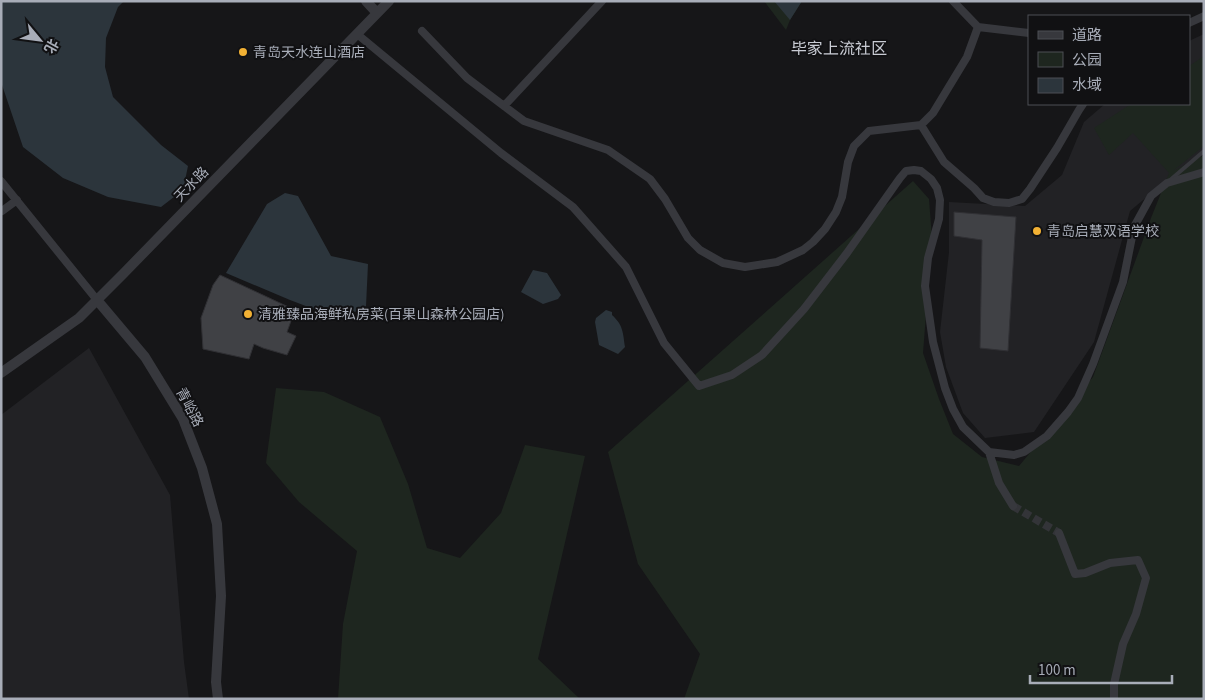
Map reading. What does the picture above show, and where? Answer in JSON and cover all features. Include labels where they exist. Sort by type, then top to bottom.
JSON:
[{"type":"street","points":[[366,1],[377,13]]},
{"type":"street","name":"天水路","points":[[1,373],[79,318],[389,1]]},
{"type":"street","points":[[504,106],[602,1]]},
{"type":"street","points":[[953,1],[978,27],[1028,33]]},
{"type":"street","points":[[1190,23],[1204,16]]},
{"type":"street","points":[[422,31],[467,78],[524,121],[608,150],[650,179],[665,199],[688,238],[700,250],[723,263],[745,267],[777,262],[803,250],[814,242],[836,212],[842,197],[848,162],[854,146],[869,131],[920,125],[933,113],[967,57],[978,27]]},
{"type":"street","points":[[357,34],[501,153],[573,207],[626,267],[664,343],[699,386],[732,374],[762,355],[804,309],[826,281],[900,178],[906,172],[922,171],[937,188],[940,200],[939,219],[928,258],[926,286],[933,342],[945,388],[953,409],[963,427],[989,452],[998,483],[1013,506]]},
{"type":"street","points":[[920,125],[944,162],[983,198],[994,202],[1009,203],[1022,199],[1030,189],[1082,105]]},
{"type":"street","points":[[989,452],[1014,455],[1024,452],[1047,436],[1068,412],[1078,398],[1093,364],[1123,282],[1134,227],[1151,196],[1167,183],[1204,172]]},
{"type":"street","name":"青峪路","points":[[1,181],[145,357],[182,419],[202,468],[217,524],[221,596],[216,682],[218,699]]},
{"type":"street","points":[[1,210],[17,200]]},
{"type":"street","points":[[1059,533],[1075,574],[1085,573],[1110,563],[1138,560],[1146,578],[1136,614],[1123,644],[1114,684],[1114,699]]},
{"type":"lane","points":[[1167,183],[1204,151]]},
{"type":"shaded area","name":"青岛启慧双语学校","points":[[1204,34],[1204,149],[1130,211],[1094,342],[1034,432],[985,438],[963,413],[946,367],[940,332],[949,252],[949,202],[1025,206],[1062,175],[1084,122],[1104,105],[1190,105],[1190,41]]},
{"type":"shaded area","points":[[89,348],[170,495],[184,662],[189,699],[1,699],[1,415]]},
{"type":"green space","points":[[764,1],[802,1],[786,30]]},
{"type":"green space","points":[[1204,56],[1204,146],[1173,171],[1204,155],[1204,699],[684,699],[700,654],[638,564],[608,452],[913,181],[929,199],[932,238],[923,353],[939,399],[953,434],[982,457],[1019,466],[1093,377],[1169,173],[1133,133],[1109,155],[1094,128],[1129,105],[1190,105],[1190,65]]},
{"type":"green space","points":[[276,388],[324,392],[380,417],[408,484],[427,548],[460,558],[501,513],[525,445],[585,456],[538,659],[580,699],[338,699],[343,624],[357,551],[299,502],[266,463]]},
{"type":"water","points":[[2,1],[124,1],[118,7],[106,38],[105,67],[113,97],[161,145],[188,166],[183,190],[161,207],[108,197],[63,178],[23,147],[1,82]]},
{"type":"water","points":[[774,1],[802,1],[790,20]]},
{"type":"water","points":[[285,193],[298,196],[331,256],[368,264],[366,306],[351,314],[332,316],[226,273],[267,204]]},
{"type":"water","points":[[533,270],[547,273],[561,295],[558,299],[543,304],[521,292]]},
{"type":"water","points":[[606,310],[612,312],[612,315],[622,329],[625,347],[618,354],[599,345],[595,322],[596,318]]},
{"type":"building","points":[[954,212],[1016,217],[1008,351],[980,348],[982,240],[954,236]]},
{"type":"building","name":"清雅臻品海鲜私房菜(百果山森林公园店)","points":[[220,275],[295,310],[287,332],[296,336],[287,355],[254,344],[249,359],[203,349],[201,318],[213,285]]},
{"type":"tunnel","points":[[1013,506],[1059,533]]},
{"type":"place","name":"青岛天水连山酒店","points":[[243,52]]},
{"type":"place","name":"青岛启慧双语学校","points":[[1037,231]]},
{"type":"place","name":"清雅臻品海鲜私房菜(百果山森林公园店)","points":[[248,314]]},
{"type":"district","name":"毕家上流社区","points":[[839,48]]}]
